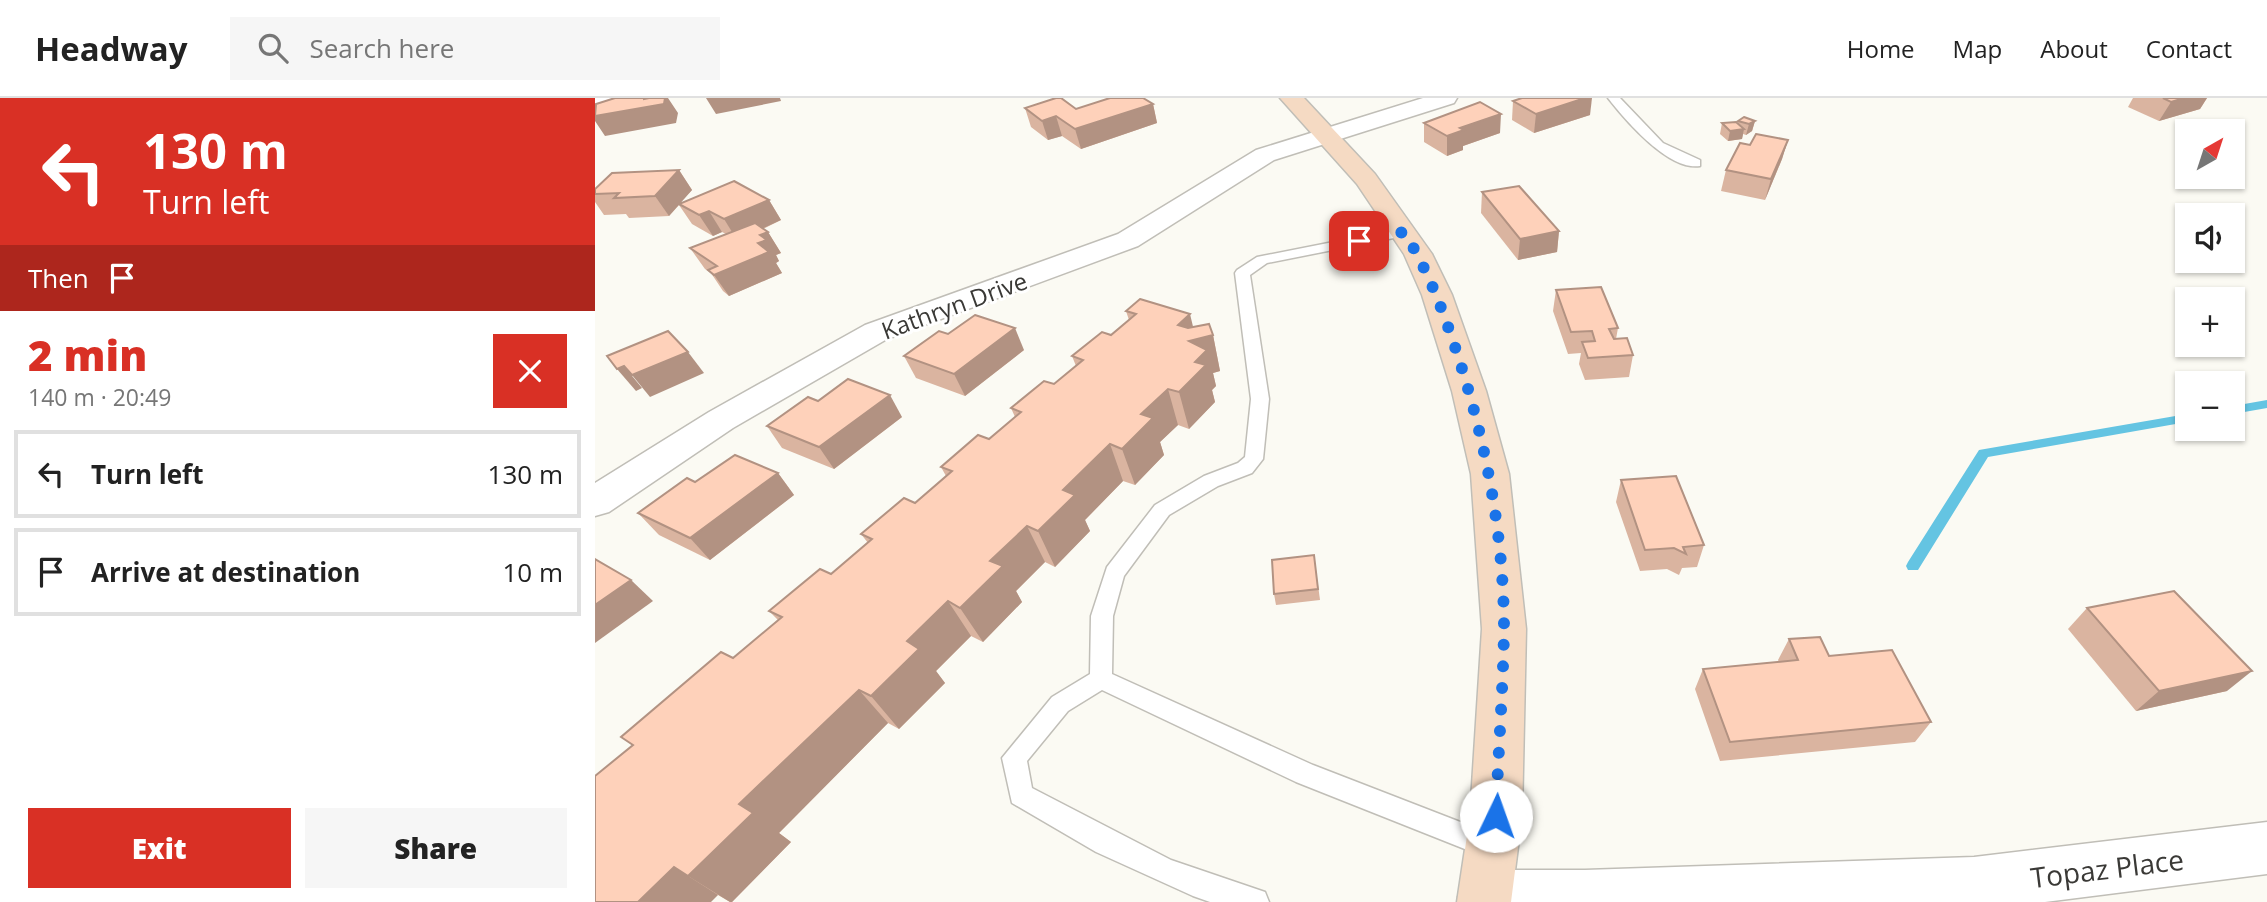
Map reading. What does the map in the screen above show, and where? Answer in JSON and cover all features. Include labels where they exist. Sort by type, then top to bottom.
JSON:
[{"type":"main road","points":[[1291,98],[1366,179],[1404,232],[1437,295],[1469,391],[1490,474],[1504,629],[1496,816],[1484,899]]},
{"type":"street","points":[[595,101],[616,98]]},
{"type":"street","name":"Kathryn Drive","points":[[602,489],[876,332],[1128,240],[1265,155],[1447,98]]},
{"type":"street","name":"Topaz Place","points":[[1484,899],[1979,893],[2267,848]]},
{"type":"lane","points":[[1614,98],[1659,146],[1696,163]]},
{"type":"lane","points":[[1101,679],[1102,616],[1114,573],[1163,510],[1211,481],[1245,468],[1254,459],[1260,399],[1242,273],[1262,260],[1404,232]]},
{"type":"lane","points":[[1101,679],[1305,774],[1491,846]]},
{"type":"lane","points":[[1101,679],[1060,704],[1014,758],[1021,795],[1102,843],[1218,892],[1255,902]]},
{"type":"building","points":[[615,98],[665,98],[664,104],[595,116],[596,104]]},
{"type":"building","points":[[1061,98],[1076,109],[1110,98],[1143,98],[1153,104],[1075,129],[1056,116],[1042,121],[1025,108]]},
{"type":"building","points":[[1522,98],[1585,98],[1536,114],[1513,101]]},
{"type":"building","points":[[2163,98],[2184,98],[2171,102]]},
{"type":"building","points":[[1480,102],[1501,114],[1460,128],[1464,130],[1447,136],[1424,123]]},
{"type":"building","points":[[1744,117],[1755,121],[1749,124],[1738,121]]},
{"type":"building","points":[[1736,122],[1744,129],[1730,131],[1722,123]]},
{"type":"building","points":[[1756,134],[1788,140],[1771,179],[1726,170],[1740,143],[1750,145]]},
{"type":"building","points":[[679,170],[655,196],[614,198],[619,193],[595,194],[595,189],[612,173]]},
{"type":"building","points":[[734,181],[769,200],[724,219],[709,211],[699,215],[679,204]]},
{"type":"building","points":[[1519,186],[1559,231],[1520,239],[1482,192]]},
{"type":"building","points":[[755,223],[768,232],[760,235],[767,240],[758,243],[769,252],[714,275],[708,270],[717,266],[690,248]]},
{"type":"building","points":[[1601,287],[1618,328],[1609,329],[1614,339],[1627,338],[1633,355],[1588,358],[1582,342],[1595,341],[1592,331],[1571,332],[1556,290]]},
{"type":"building","points":[[1140,299],[1190,314],[1178,325],[1188,328],[1209,324],[1213,335],[1189,341],[1207,350],[1195,362],[1206,365],[1179,392],[1168,389],[1141,414],[1153,418],[1122,449],[1110,444],[1063,490],[1075,495],[1038,531],[1027,526],[990,561],[1003,566],[960,608],[948,601],[907,641],[919,649],[871,696],[859,690],[739,804],[753,813],[688,876],[674,867],[638,902],[595,902],[595,776],[633,745],[621,737],[721,652],[733,658],[782,617],[769,611],[820,569],[831,574],[872,539],[861,534],[904,498],[915,503],[952,471],[941,467],[978,435],[989,439],[1021,412],[1011,408],[1044,381],[1054,384],[1083,360],[1072,356],[1102,332],[1111,335],[1136,314],[1126,311]]},
{"type":"building","points":[[975,315],[1015,328],[954,374],[904,356],[939,331],[948,334]]},
{"type":"building","points":[[668,331],[688,352],[632,375],[624,366],[617,369],[607,356]]},
{"type":"building","points":[[848,379],[890,395],[819,447],[767,426],[808,397],[818,401]]},
{"type":"building","points":[[735,455],[778,473],[690,538],[638,513],[687,478],[695,482]]},
{"type":"building","points":[[1676,476],[1704,545],[1683,547],[1686,554],[1674,548],[1645,550],[1621,480]]},
{"type":"building","points":[[1314,555],[1318,589],[1274,594],[1272,560]]},
{"type":"building","points":[[595,559],[631,580],[595,605]]},
{"type":"building","points":[[2174,591],[2252,671],[2159,691],[2087,608]]},
{"type":"building","points":[[1820,637],[1829,656],[1892,650],[1931,722],[1730,742],[1703,669],[1798,660],[1789,639]]},
{"type":"waterway","points":[[2245,408],[2267,404]]},
{"type":"waterway","points":[[1913,566],[1984,453],[2175,420]]},
{"type":"route","points":[[1359,241],[1404,232],[1418,254],[1437,295],[1461,366],[1490,474],[1501,572],[1504,629],[1496,816]]}]
